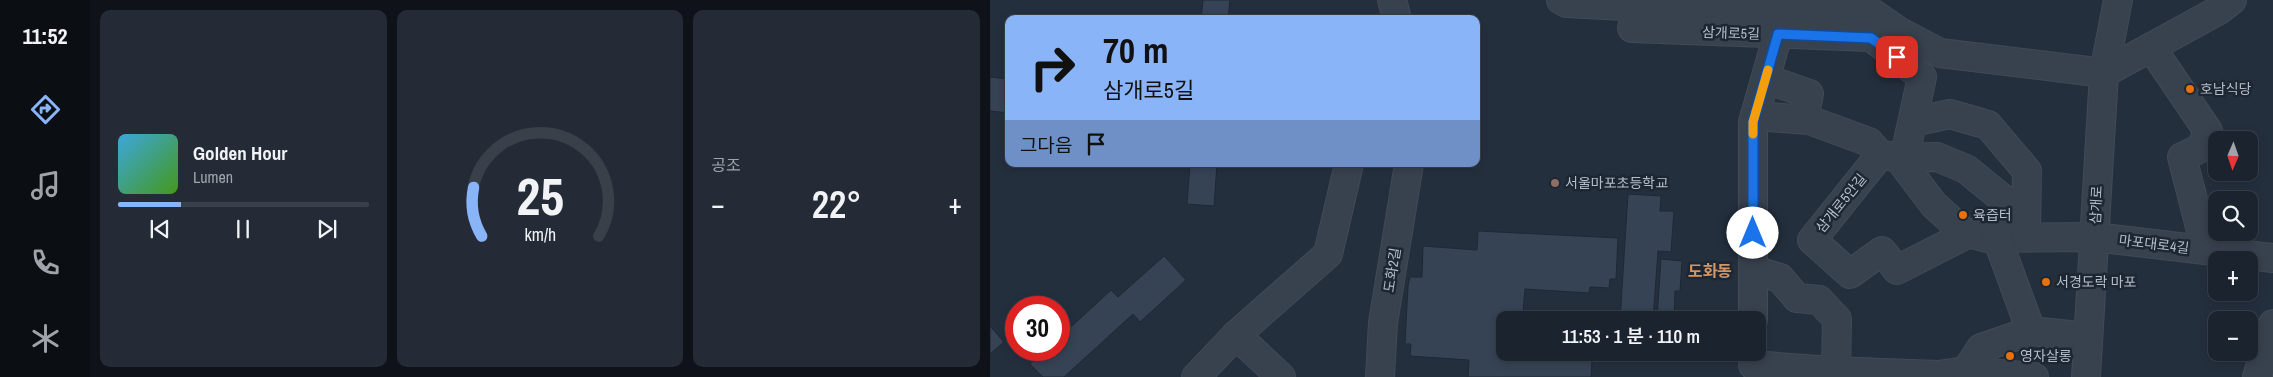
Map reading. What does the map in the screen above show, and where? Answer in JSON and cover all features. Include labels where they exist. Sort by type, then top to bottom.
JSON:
[{"type":"street","points":[[1385,15],[1390,0]]},
{"type":"street","points":[[1390,0],[1396,15]]},
{"type":"street","points":[[1561,0],[1576,3],[1663,8],[1681,5],[1773,13],[1865,8],[1900,32],[1940,53],[2104,73],[2219,10],[2232,0]]},
{"type":"street","name":"삼개로","points":[[2086,377],[2104,73],[2118,0]]},
{"type":"street","name":"삼개로5길","points":[[1632,28],[1871,38],[1922,77],[1913,122],[1892,157]]},
{"type":"street","points":[[1753,311],[1755,116],[1778,34]]},
{"type":"street","points":[[2151,47],[2208,131],[2201,148],[2182,156],[2206,250]]},
{"type":"street","points":[[1766,79],[1809,94],[1804,119]]},
{"type":"street","points":[[1913,122],[1950,114],[1988,124],[2026,171],[2012,238]]},
{"type":"street","points":[[1755,116],[1804,119],[1869,142],[1903,164],[1934,205],[1964,232],[1987,238],[2094,237]]},
{"type":"street","points":[[1892,157],[1937,157],[1966,169],[2008,203],[2012,238],[2031,331]]},
{"type":"street","name":"삼개로5안길","points":[[1892,157],[1812,240],[1850,274],[1882,252],[1897,270],[1969,233]]},
{"type":"street","points":[[1196,377],[1236,334],[1328,254],[1348,167]]},
{"type":"street","name":"도화2길","points":[[1380,377],[1383,323],[1409,167]]},
{"type":"street","name":"마포대로4길","points":[[2094,237],[2273,258]]},
{"type":"street","points":[[1753,270],[1780,278],[1797,298],[1819,300],[1837,319],[1836,372]]},
{"type":"street","points":[[2257,377],[2273,324]]},
{"type":"street","points":[[1966,371],[1981,348],[2031,331],[2088,337]]},
{"type":"street","points":[[1236,334],[1281,377]]},
{"type":"street","points":[[1753,365],[1836,372],[1938,375],[1966,371],[2034,377]]},
{"type":"building","points":[[1203,0],[1230,0],[1228,15],[1201,15]]},
{"type":"building","points":[[990,77],[1005,79],[1005,113],[990,111]]},
{"type":"building","points":[[1190,167],[1217,167],[1214,206],[1187,204]]},
{"type":"building","points":[[1628,194],[1661,196],[1660,211],[1674,211],[1671,252],[1658,251],[1654,311],[1621,311]]},
{"type":"building","points":[[1478,231],[1618,238],[1616,279],[1610,279],[1609,288],[1590,287],[1589,293],[1525,289],[1523,311],[1496,311],[1496,361],[1592,361],[1591,377],[1468,377],[1469,360],[1410,356],[1411,344],[1405,344],[1408,286],[1410,277],[1422,277],[1423,246],[1477,250]]},
{"type":"building","points":[[1164,256],[1186,280],[1140,322],[1133,314],[1064,377],[1043,377],[1030,364],[1033,361],[1070,361],[1070,328],[1111,290],[1118,297]]},
{"type":"building","points":[[1661,259],[1682,261],[1680,291],[1675,291],[1674,311],[1658,311]]},
{"type":"building","points":[[990,326],[1004,342],[990,354]]},
{"type":"slow traffic","points":[[1753,134],[1753,122],[1768,70]]},
{"type":"place","name":"호남식당","points":[[2190,89]]},
{"type":"place","name":"서울마포초등학교","points":[[1555,183]]},
{"type":"place","name":"육즙터","points":[[1963,215]]},
{"type":"place","name":"서경도락 마포","points":[[2046,282]]},
{"type":"place","name":"영자살롱","points":[[2010,356]]},
{"type":"district","name":"도화동","points":[[1710,271]]},
{"type":"route","points":[[1753,233],[1753,122],[1778,34],[1871,38],[1897,57]]}]
